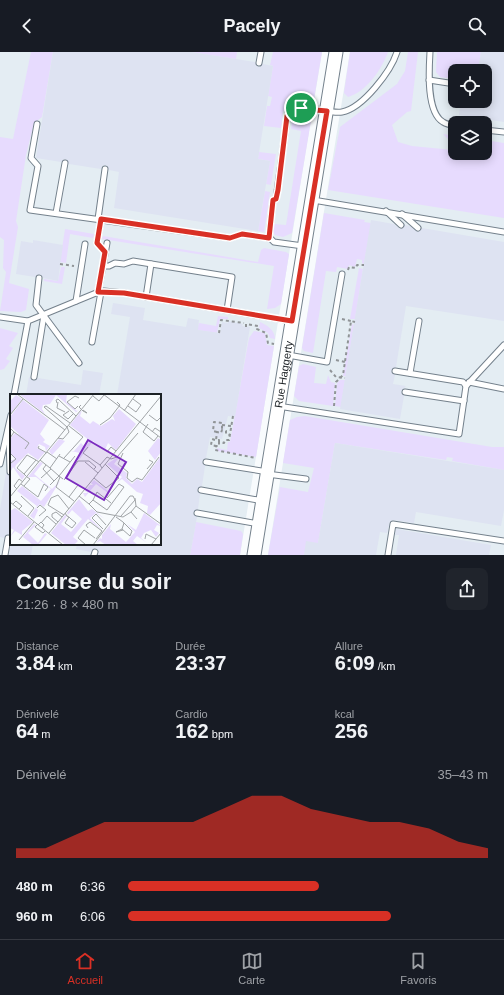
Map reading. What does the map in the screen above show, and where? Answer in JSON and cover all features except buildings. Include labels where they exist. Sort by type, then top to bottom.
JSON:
[{"type":"street","name":"Rue Haggerty","points":[[254,555],[336,52]]},
{"type":"lane","points":[[259,63],[261,52]]},
{"type":"lane","points":[[269,238],[273,200],[276,199],[288,112],[296,108],[339,112],[346,111],[369,94],[386,76],[398,52]]},
{"type":"lane","points":[[430,52],[429,80],[432,99],[437,115],[444,123],[448,124]]},
{"type":"lane","points":[[429,80],[448,83]]},
{"type":"lane","points":[[37,124],[31,158],[38,166],[30,210],[230,238],[242,234],[269,238],[274,242],[304,246]]},
{"type":"lane","points":[[492,131],[504,132]]},
{"type":"lane","points":[[56,213],[64,163]]},
{"type":"lane","points":[[105,170],[97,243],[105,252]]},
{"type":"lane","points":[[312,200],[386,211],[504,232]]},
{"type":"lane","points":[[386,211],[401,225]]},
{"type":"lane","points":[[402,214],[418,228]]},
{"type":"lane","points":[[92,342],[107,242]]},
{"type":"lane","points":[[76,301],[85,244]]},
{"type":"lane","points":[[103,266],[109,266],[115,262],[124,264],[133,260],[232,277],[227,310]]},
{"type":"lane","points":[[146,297],[152,264]]},
{"type":"lane","points":[[287,355],[327,362],[342,274]]},
{"type":"lane","points":[[39,278],[36,305],[79,363]]},
{"type":"lane","points":[[0,317],[28,322],[100,292],[113,291],[292,321]]},
{"type":"lane","points":[[34,378],[44,315]]},
{"type":"lane","points":[[410,373],[419,321]]},
{"type":"lane","points":[[14,394],[28,322]]},
{"type":"lane","points":[[278,406],[459,434],[468,384],[504,345]]},
{"type":"lane","points":[[395,371],[504,389]]},
{"type":"lane","points":[[405,392],[464,401]]},
{"type":"lane","points":[[0,464],[10,419]]},
{"type":"lane","points":[[8,428],[10,472]]},
{"type":"lane","points":[[206,462],[306,479]]},
{"type":"lane","points":[[201,490],[263,500]]},
{"type":"lane","points":[[197,513],[259,524]]},
{"type":"lane","points":[[388,555],[393,524],[504,541]]},
{"type":"lane","points":[[5,555],[8,538]]},
{"type":"path","points":[[60,264],[66,265]]},
{"type":"path","points":[[342,274],[343,270],[347,271],[349,267],[356,268],[357,264],[364,265]]},
{"type":"path","points":[[219,333],[221,320],[258,326],[257,329],[266,334],[268,343],[274,344]]},
{"type":"path","points":[[334,406],[336,382],[343,375],[351,321],[355,322]]},
{"type":"path","points":[[332,372],[336,377],[345,378]]},
{"type":"path","points":[[216,446],[211,445],[212,439],[219,440],[219,442],[224,443],[225,440],[229,440],[233,416]]},
{"type":"path","points":[[222,430],[221,433],[213,431],[214,422],[231,426]]},
{"type":"path","points":[[222,425],[222,430]]},
{"type":"path","points":[[222,430],[226,431],[226,434],[230,435]]},
{"type":"path","points":[[216,440],[217,432]]},
{"type":"path","points":[[216,446],[219,446],[219,442]]},
{"type":"path","points":[[216,446],[216,451],[256,458]]},
{"type":"shaded area","points":[[0,52],[322,52],[240,555],[0,555]]},
{"type":"shaded area","points":[[31,52],[53,52],[42,117],[34,123],[26,155],[16,221],[18,227],[9,283],[29,289],[26,310],[21,312],[0,311],[6,272],[3,268],[4,240],[0,237],[0,137],[13,139]]},
{"type":"shaded area","points":[[191,52],[237,52],[236,59]]},
{"type":"shaded area","points":[[273,52],[322,52],[313,105],[291,103],[283,112],[281,128],[264,126],[267,106],[270,106],[272,97],[268,96],[273,66],[270,65]]},
{"type":"shaded area","points":[[350,52],[504,52],[504,555],[268,555]]},
{"type":"shaded area","points":[[350,52],[388,52],[382,66],[367,85],[355,94],[348,97],[344,93]]},
{"type":"shaded area","points":[[408,52],[418,52],[411,111],[407,112],[392,125],[398,142],[412,146],[448,150],[448,160],[492,160],[492,141],[504,143],[504,218],[328,190],[340,127],[397,84],[405,71]]},
{"type":"shaded area","points":[[437,52],[481,52],[479,64],[448,64],[448,78],[440,77],[436,72]]},
{"type":"shaded area","points":[[298,113],[312,115],[292,233],[283,237],[275,235],[273,232],[274,224],[286,225],[301,131],[291,129],[293,117]]},
{"type":"shaded area","points":[[443,134],[448,135],[448,139]]},
{"type":"shaded area","points":[[259,152],[276,154],[271,185],[266,184],[270,161],[258,159]]},
{"type":"shaded area","points":[[265,191],[270,192],[264,232],[258,231]]},
{"type":"shaded area","points":[[324,213],[365,220],[364,222],[371,223],[364,264],[362,263],[362,260],[357,259],[355,267],[349,265],[348,269],[337,267],[336,272],[326,271],[313,353],[304,351],[302,348]]},
{"type":"shaded area","points":[[65,229],[94,234],[93,238],[70,234],[66,263],[60,262]]},
{"type":"shaded area","points":[[103,236],[258,262],[261,250],[264,248],[286,252],[289,254],[281,304],[275,308],[267,309],[274,266],[102,239]]},
{"type":"shaded area","points":[[61,267],[65,267],[62,284],[44,281],[44,279],[58,281]]},
{"type":"shaded area","points":[[359,268],[363,269],[355,319],[350,319]]},
{"type":"shaded area","points":[[218,316],[228,317],[228,319],[220,319],[217,333],[197,330],[199,323],[216,326]]},
{"type":"shaded area","points":[[260,322],[272,330],[275,339],[270,338],[268,333],[259,328]]},
{"type":"shaded area","points":[[352,324],[354,325],[346,376],[343,376]]},
{"type":"shaded area","points":[[0,328],[18,333],[9,346],[13,348],[6,359],[10,361],[4,369],[0,370]]},
{"type":"shaded area","points":[[254,331],[265,333],[267,345],[274,346],[256,457],[217,451],[217,448],[227,450],[228,442],[230,442],[249,338]]},
{"type":"shaded area","points":[[303,364],[316,367],[314,383],[326,384],[328,375],[331,382],[335,383],[333,406],[299,401],[294,396],[299,366]]},
{"type":"shaded area","points":[[340,380],[345,380],[341,407],[335,406],[337,383]]},
{"type":"shaded area","points":[[305,416],[492,447],[504,447],[504,470],[452,461],[453,458],[447,457],[446,460],[335,443],[316,555],[268,555],[280,487],[308,492],[314,468],[283,463],[290,420]]},
{"type":"shaded area","points":[[196,522],[241,531],[243,534],[240,555],[190,555]]},
{"type":"route","points":[[293,108],[301,108],[327,111],[292,321],[113,291],[98,292],[105,252],[97,243],[101,219],[230,238],[242,234],[269,238],[273,200],[276,199],[278,190],[287,116],[288,112],[293,108]]}]
